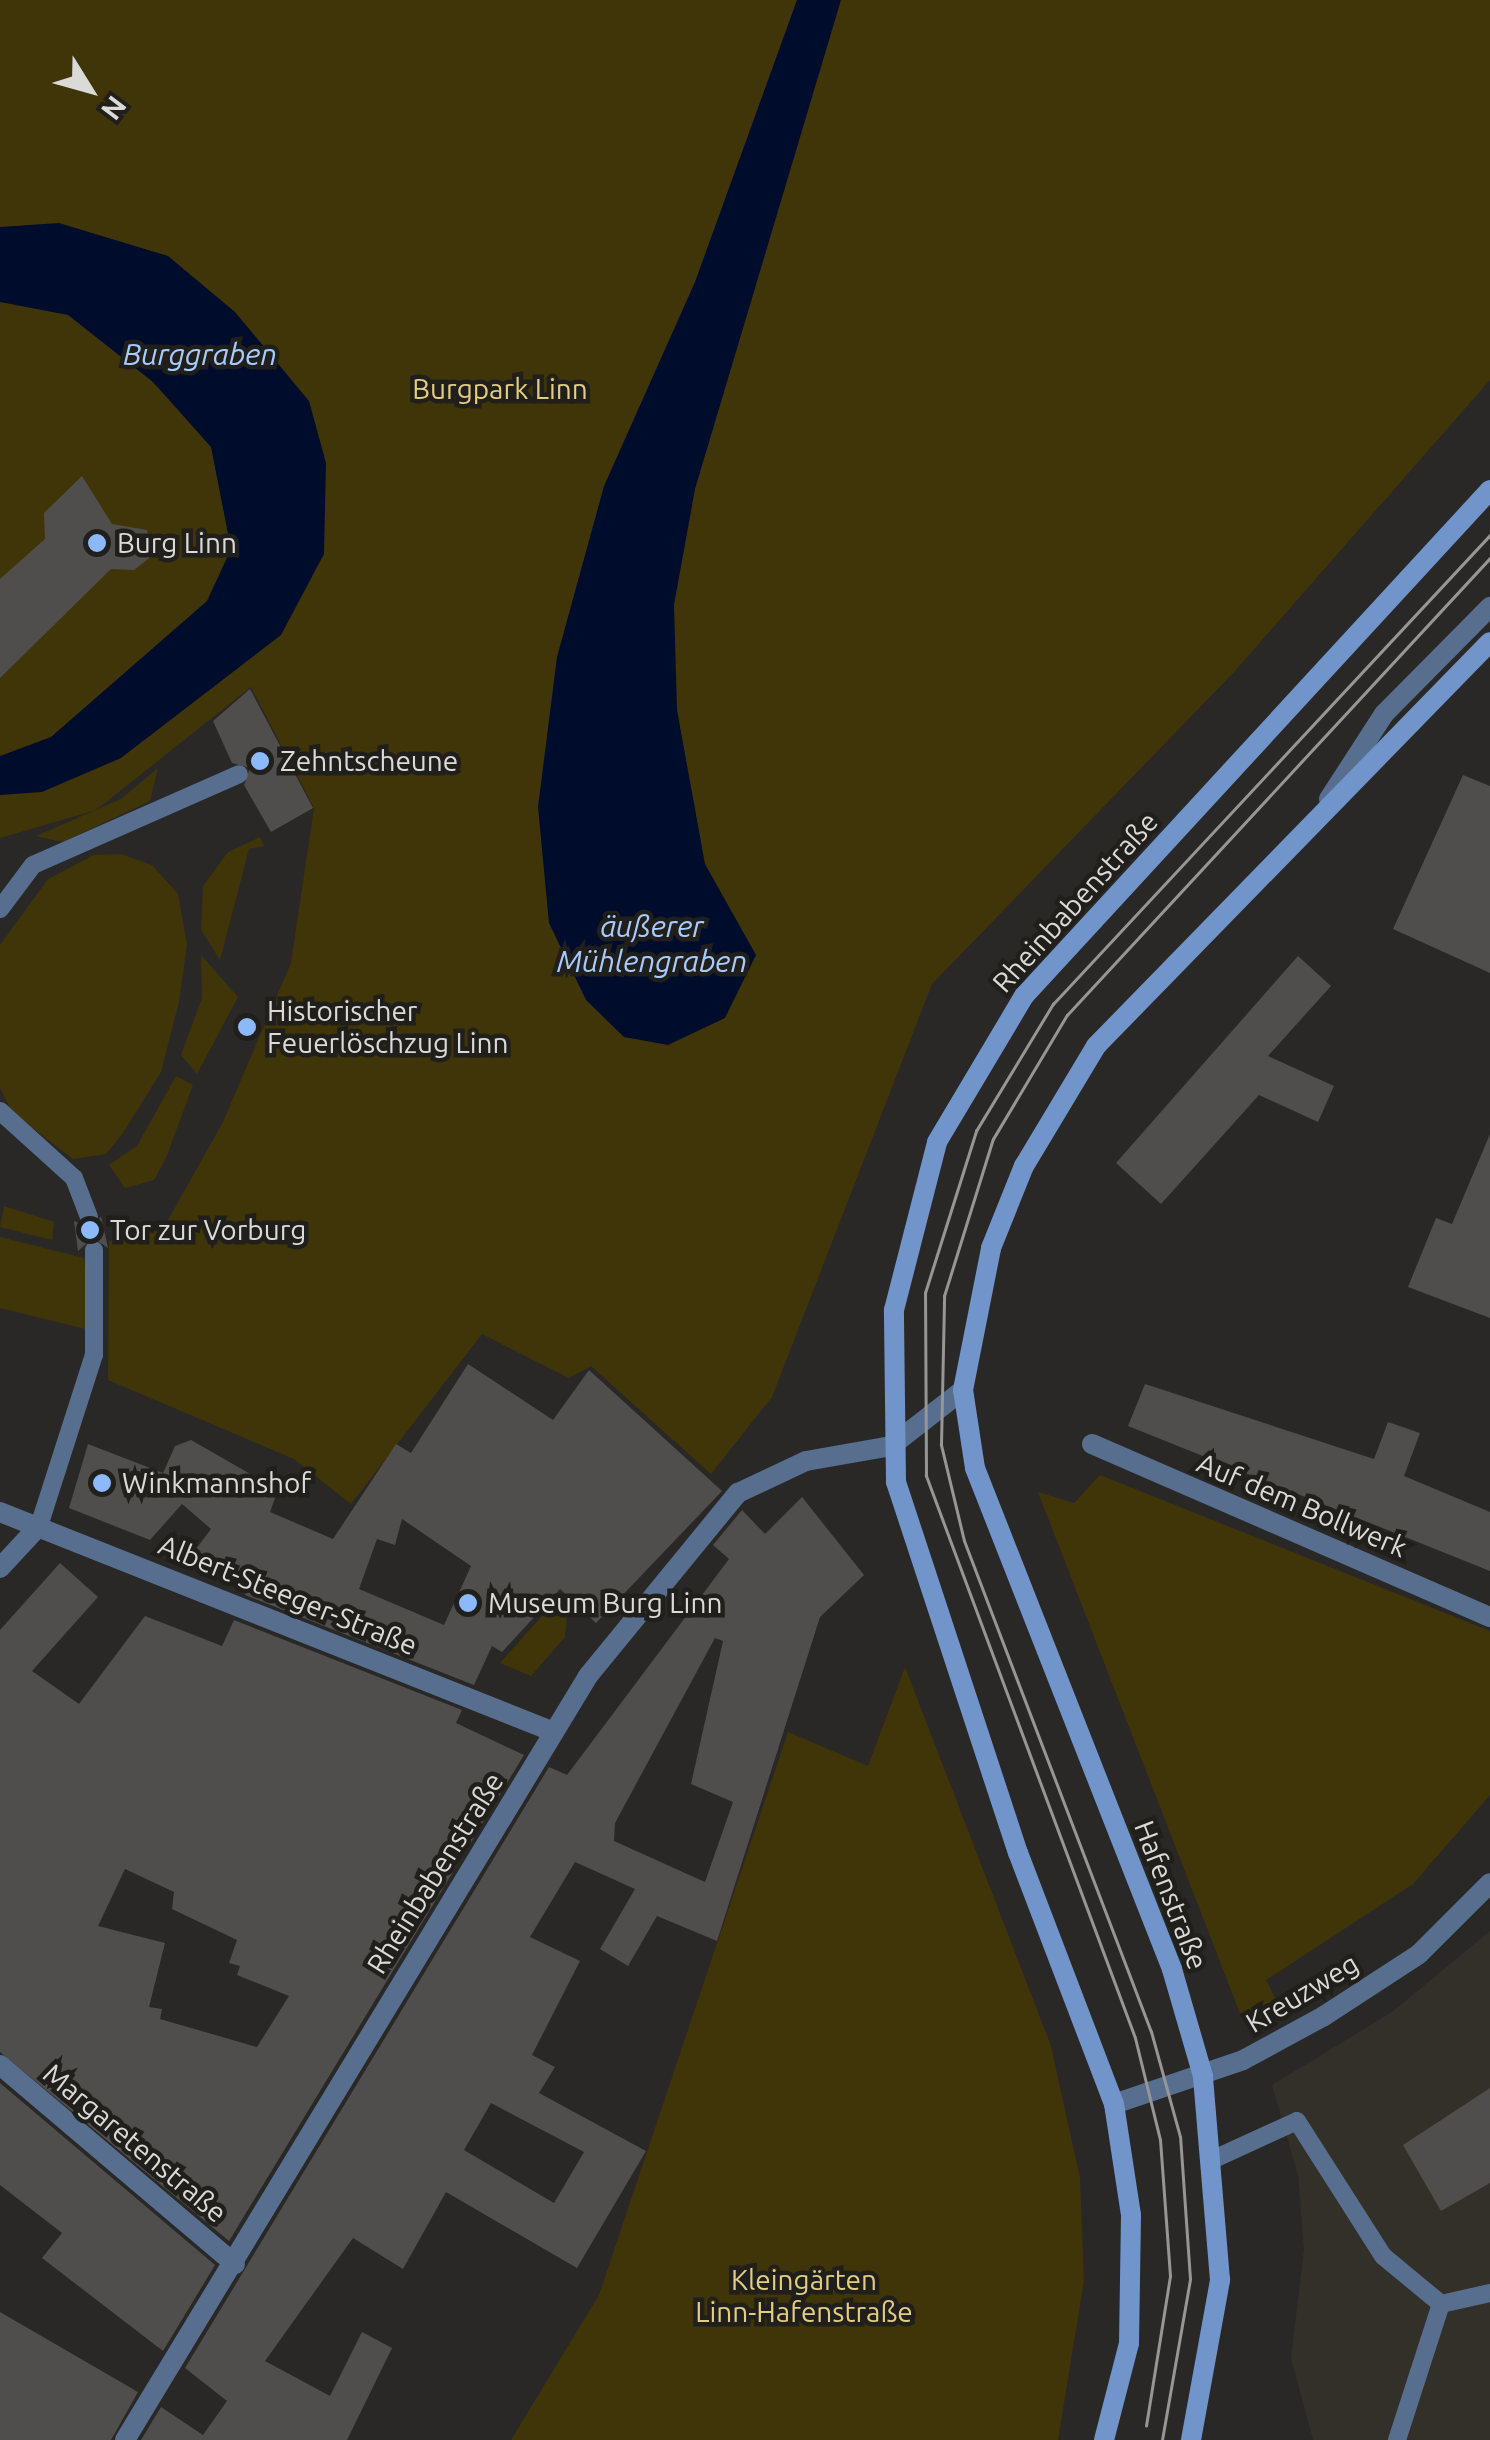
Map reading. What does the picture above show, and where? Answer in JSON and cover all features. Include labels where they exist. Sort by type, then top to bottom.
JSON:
[{"type":"main road","name":"Rheinbabenstraße","points":[[891,1446],[894,1310],[909,1238],[937,1142],[986,1053],[1053,962],[1490,490]]},
{"type":"main road","points":[[963,1390],[991,1248],[1059,1101],[1096,1046],[1490,642]]},
{"type":"main road","name":"Hafenstraße","points":[[963,1390],[975,1468],[1172,1969],[1202,2076],[1214,2159],[1220,2280],[1191,2440]]},
{"type":"main road","points":[[891,1446],[927,1593],[1114,2104],[1131,2215],[1129,2343],[1104,2440]]},
{"type":"street","points":[[1318,818],[1384,714],[1490,607]]},
{"type":"street","name":"Rheinbabenstraße","points":[[125,2440],[588,1676],[738,1492],[806,1461],[891,1446],[963,1390]]},
{"type":"street","name":"Auf dem Bollwerk","points":[[1092,1444],[1490,1617]]},
{"type":"street","name":"Albert-Steeger-Straße","points":[[0,1512],[554,1732]]},
{"type":"street","points":[[0,1568],[39,1526]]},
{"type":"street","name":"Kreuzweg","points":[[1114,2104],[1202,2076],[1324,2016],[1420,1954],[1490,1883]]},
{"type":"street","name":"Margaretenstraße","points":[[0,2065],[235,2264]]},
{"type":"lane","points":[[0,909],[32,865],[239,774]]},
{"type":"lane","points":[[0,1112],[74,1178],[89,1218]]},
{"type":"lane","points":[[39,1526],[97,1336],[95,1252]]},
{"type":"lane","points":[[1214,2159],[1297,2120],[1383,2256],[1441,2304]]},
{"type":"lane","points":[[1441,2304],[1490,2293]]},
{"type":"lane","points":[[1397,2440],[1441,2304]]},
{"type":"shaded area","points":[[1490,1931],[1490,2440],[1313,2440],[1291,2358],[1304,2249],[1298,2175],[1272,2085],[1392,2012]]},
{"type":"green space","name":"Burgpark Linn","points":[[0,0],[1490,0],[1490,380],[1234,672],[932,984],[772,1397],[711,1474],[591,1366],[569,1378],[482,1334],[351,1504],[294,1459],[108,1380],[109,1241],[164,1227],[223,1122],[291,963],[314,808],[251,687],[96,810],[0,838]]},
{"type":"green space","points":[[158,768],[150,801],[63,842],[36,836],[121,799]]},
{"type":"green space","points":[[260,837],[264,846],[249,849],[220,960],[201,930],[203,886],[228,852]]},
{"type":"green space","points":[[121,854],[152,865],[178,894],[187,944],[179,1002],[161,1072],[123,1133],[106,1154],[73,1159],[12,1112],[0,1088],[0,945],[48,879],[94,855]]},
{"type":"green space","points":[[201,955],[238,997],[197,1074],[181,1055],[202,998]]},
{"type":"green space","points":[[176,1076],[193,1085],[166,1158],[154,1180],[125,1188],[109,1165],[137,1146]]},
{"type":"green space","points":[[4,1206],[54,1222],[52,1240],[0,1227]]},
{"type":"green space","points":[[0,1237],[84,1258],[90,1330],[0,1308]]},
{"type":"green space","points":[[1100,1475],[1490,1631],[1490,1795],[1413,1884],[1266,1980],[1281,2009],[1255,2024],[1243,2021],[1038,1492],[1074,1503]]},
{"type":"green space","points":[[551,1606],[567,1616],[565,1637],[531,1676],[500,1663]]},
{"type":"green space","name":"Kleingärten Linn-Hafenstraße","points":[[905,1667],[1051,2046],[1080,2178],[1084,2281],[1058,2440],[511,2440],[599,2295],[788,1732],[868,1766]]},
{"type":"water","name":"äußerer Mühlengraben","points":[[797,0],[841,0],[695,489],[674,605],[677,710],[705,864],[756,955],[725,1018],[668,1045],[624,1037],[586,1000],[549,923],[538,807],[557,657],[604,486],[695,282]]},
{"type":"water","name":"Burggraben","points":[[59,223],[168,256],[235,312],[309,401],[326,463],[324,554],[281,635],[121,758],[42,792],[0,795],[0,756],[51,737],[207,601],[231,549],[211,447],[153,382],[68,315],[0,302],[0,227]]},
{"type":"building","name":"Burg Linn","points":[[82,476],[112,524],[147,530],[153,555],[134,570],[111,569],[0,678],[0,579],[45,539],[44,513]]},
{"type":"building","name":"Zehntscheune","points":[[250,689],[313,808],[271,832],[244,785],[250,768],[232,763],[213,721]]},
{"type":"building","points":[[1463,775],[1490,786],[1490,973],[1393,929]]},
{"type":"building","points":[[1298,956],[1331,986],[1268,1056],[1334,1086],[1318,1122],[1259,1095],[1161,1204],[1116,1163]]},
{"type":"building","points":[[1490,1134],[1490,1318],[1408,1287],[1436,1218],[1452,1224]]},
{"type":"building","points":[[101,1216],[108,1248],[93,1238],[78,1251],[74,1221],[93,1229]]},
{"type":"building","points":[[468,1364],[553,1420],[589,1370],[722,1491],[596,1623],[560,1589],[502,1652],[492,1646],[474,1685],[245,1595],[250,1583],[190,1557],[211,1529],[182,1504],[150,1540],[69,1508],[88,1444],[163,1473],[175,1446],[191,1440],[278,1490],[270,1512],[333,1539],[396,1444],[411,1453]],"holes":[[[402,1519],[471,1566],[444,1625],[359,1589],[377,1539],[395,1545]]]},
{"type":"building","points":[[1145,1384],[1374,1459],[1388,1422],[1420,1433],[1404,1476],[1490,1512],[1490,1571],[1128,1426]]},
{"type":"building","points":[[802,1497],[864,1575],[820,1617],[717,1941],[657,1916],[628,1966],[600,1949],[635,1889],[575,1862],[530,1937],[580,1961],[532,2055],[555,2067],[539,2093],[646,2151],[577,2268],[446,2192],[403,2269],[353,2238],[265,2361],[330,2396],[362,2332],[392,2348],[347,2440],[141,2440],[161,2407],[203,2435],[227,2401],[185,2368],[549,1767],[567,1775],[729,1559],[713,1545],[742,1510],[765,1534]],"holes":[[[715,1638],[723,1641],[691,1784],[733,1802],[705,1882],[614,1841],[615,1823]],[[491,2103],[584,2152],[554,2203],[464,2150]]]},
{"type":"building","points":[[60,1563],[98,1597],[32,1671],[79,1704],[145,1616],[222,1646],[234,1620],[462,1710],[456,1723],[524,1755],[229,2241],[0,2052],[0,1630]],"holes":[[[125,1869],[174,1892],[172,1909],[237,1940],[229,1963],[240,1966],[237,1975],[289,1996],[257,2047],[160,2019],[162,2009],[149,2007],[165,1943],[98,1926]]]},
{"type":"building","points":[[0,2083],[215,2265],[163,2351],[42,2258],[62,2233],[0,2185]]},
{"type":"building","points":[[1490,2088],[1490,2183],[1441,2211],[1403,2145]]},
{"type":"building","points":[[0,2312],[138,2392],[111,2440],[0,2440]]},
{"type":"tram line","points":[[1146,2426],[1170,2276],[1160,2140],[1135,2038],[926,1476],[925,1293],[976,1131],[1053,1004],[1490,535]]},
{"type":"tram line","points":[[1162,2440],[1190,2279],[1180,2137],[1151,2032],[964,1541],[941,1445],[944,1296],[993,1139],[1067,1015],[1490,558]]},
{"type":"place","name":"Burg Linn","points":[[97,543]]},
{"type":"place","name":"Zehntscheune","points":[[260,761]]},
{"type":"place","name":"Historischer Feuerlöschzug Linn","points":[[247,1027]]},
{"type":"place","name":"Tor zur Vorburg","points":[[90,1230]]},
{"type":"place","name":"Winkmannshof","points":[[102,1483]]},
{"type":"place","name":"Museum Burg Linn","points":[[468,1603]]}]
